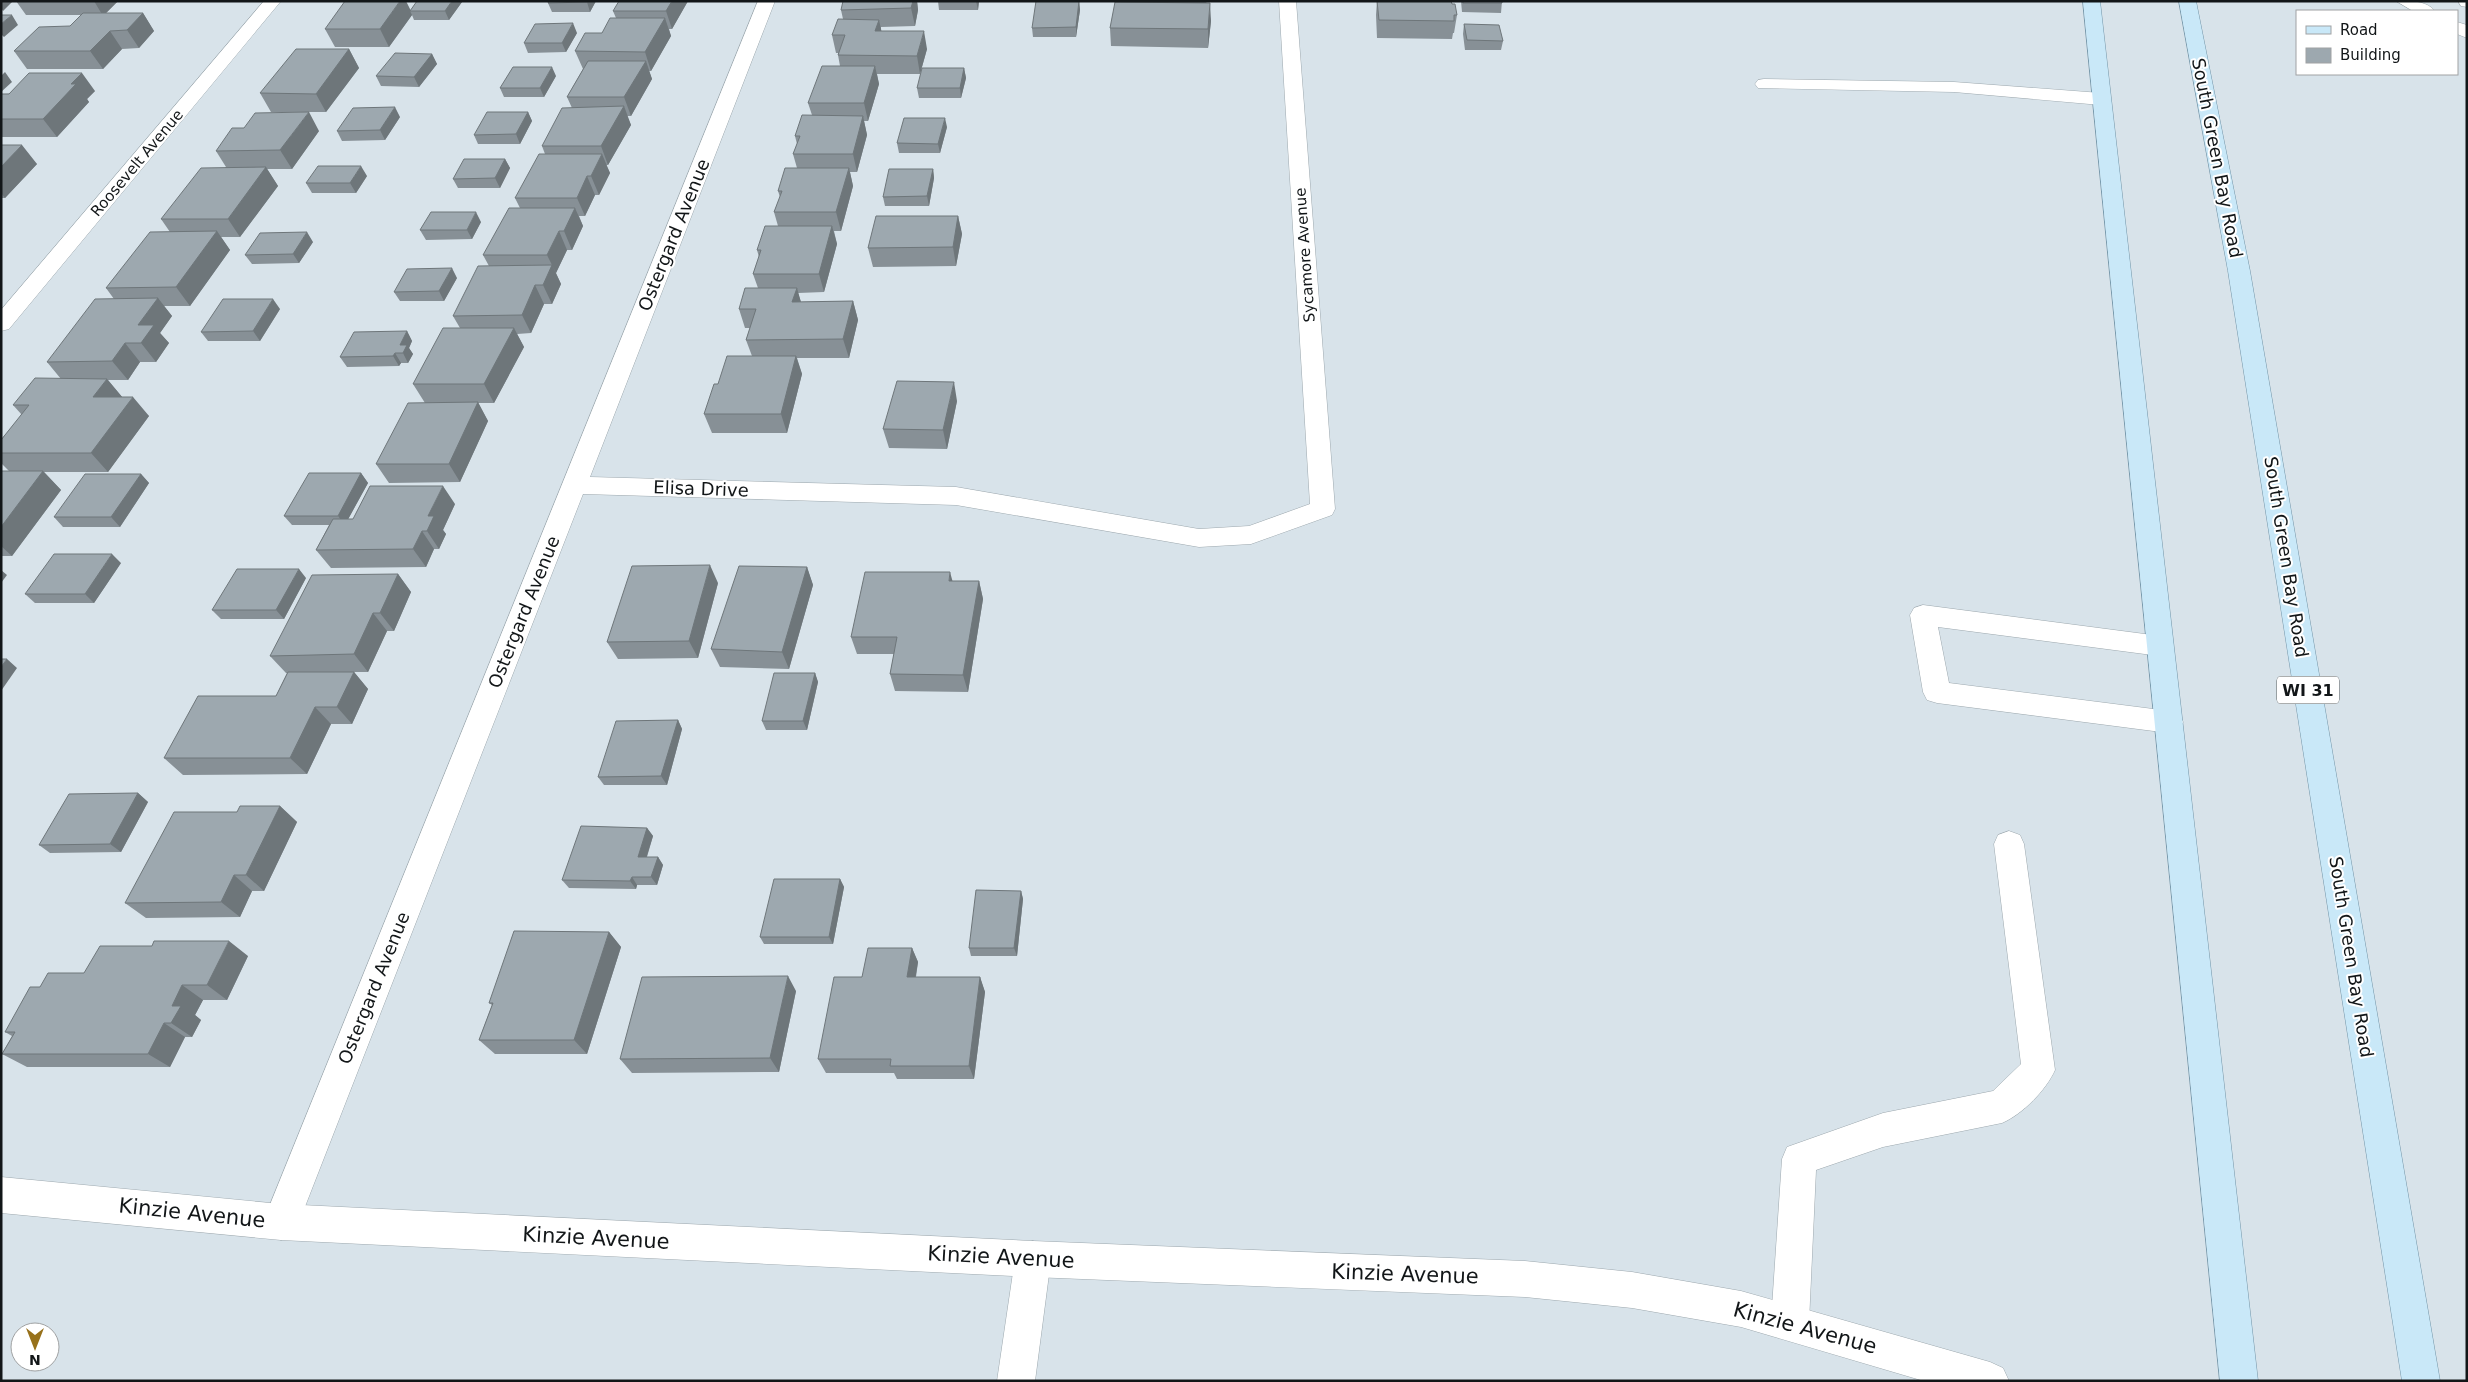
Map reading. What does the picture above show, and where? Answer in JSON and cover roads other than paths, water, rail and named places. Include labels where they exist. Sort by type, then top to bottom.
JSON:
[{"type":"main road","points":[[2091,1],[2240,1381]]},
{"type":"main road","name":"South Green Bay Road","points":[[2187,1],[2239,271],[2421,1381]]},
{"type":"street","name":"Roosevelt Avenue","points":[[1,324],[274,1]]},
{"type":"street","name":"Ostergard Avenue","points":[[281,1222],[767,1]]},
{"type":"street","name":"Sycamore Avenue","points":[[1287,1],[1323,509]]},
{"type":"street","points":[[2404,1],[2424,10]]},
{"type":"street","points":[[1764,84],[1963,88],[2102,99]]},
{"type":"street","name":"Elisa Drive","points":[[574,485],[956,496],[1199,538],[1251,535],[1323,509]]},
{"type":"street","points":[[2160,646],[1923,615],[1937,692],[2169,722]]},
{"type":"street","points":[[1790,1322],[1799,1159],[1883,1130],[2002,1106],[2038,1070],[2010,844]]},
{"type":"street","name":"Kinzie Avenue","points":[[1,1195],[281,1222],[1032,1259],[1526,1279],[1632,1290],[1741,1309],[1990,1381]]},
{"type":"street","points":[[1016,1381],[1032,1259]]}]
